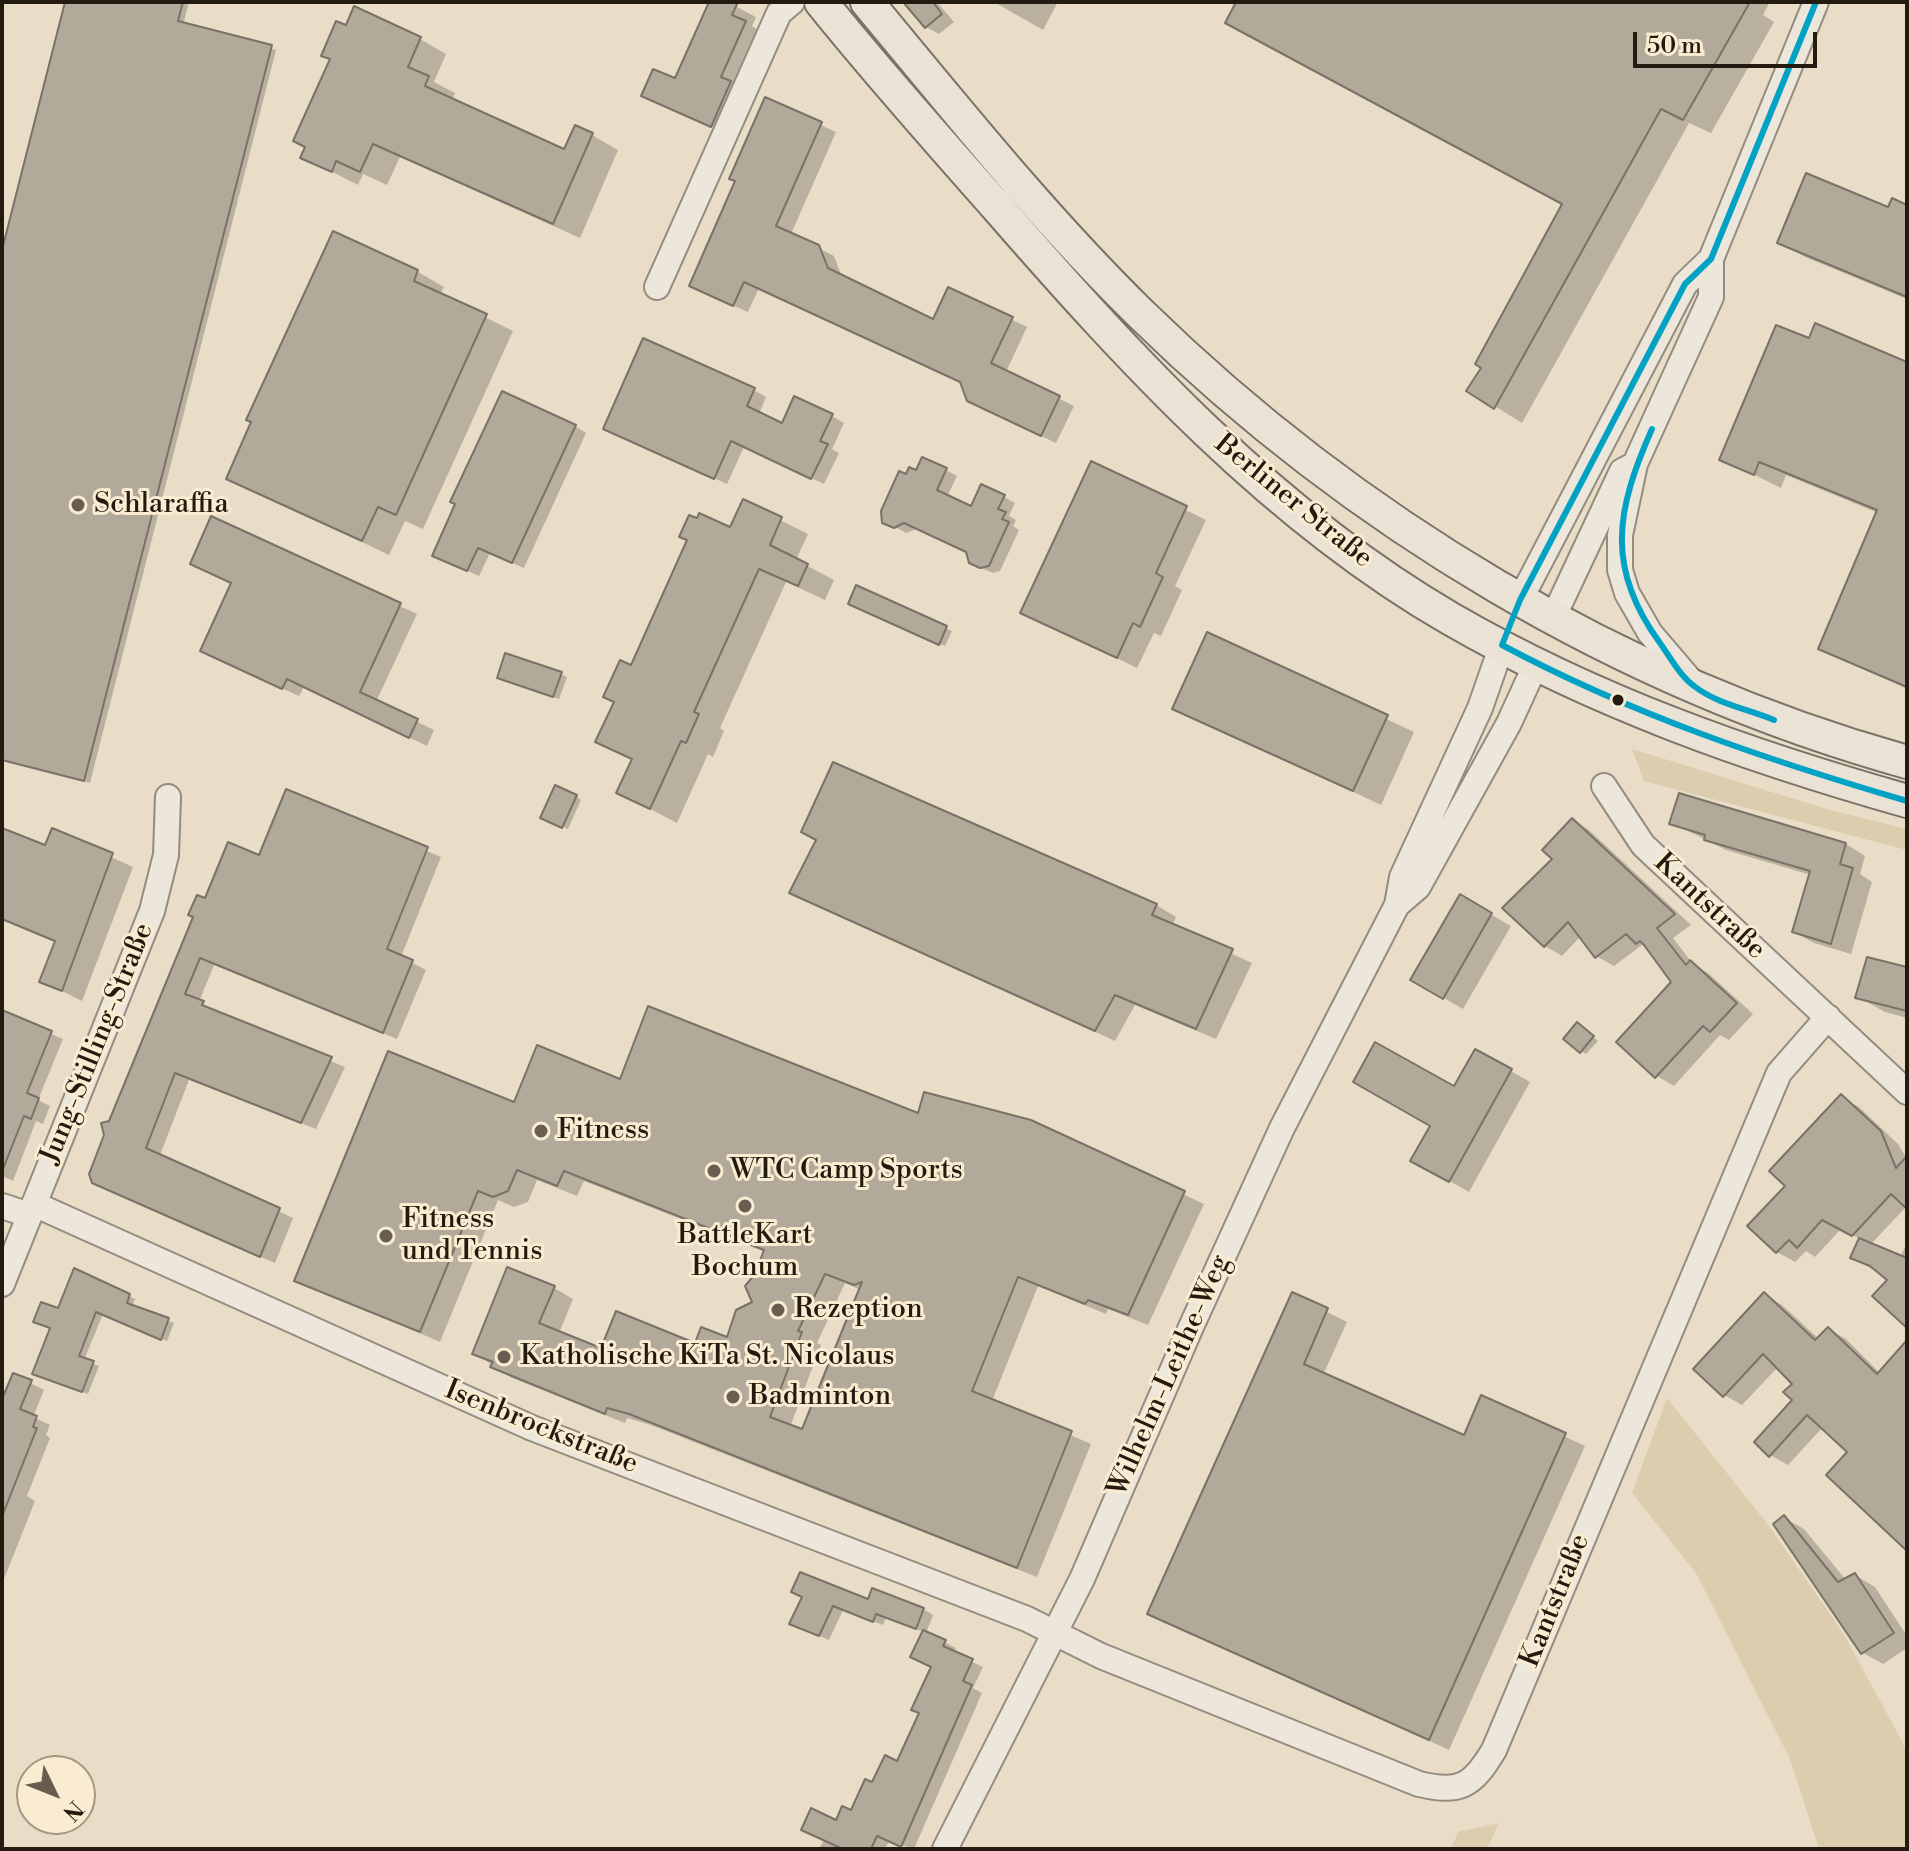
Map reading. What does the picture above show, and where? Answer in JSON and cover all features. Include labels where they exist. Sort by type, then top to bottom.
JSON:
[{"type":"main road","name":"Berliner Straße","points":[[821,2],[1062,282],[1182,408],[1249,471],[1402,587],[1452,620],[1618,705],[1769,761],[1907,801]]},
{"type":"main road","name":"Berliner Straße","points":[[867,2],[1010,175],[1141,314],[1341,484],[1430,545],[1553,618],[1774,720],[1907,762]]},
{"type":"main road","name":"Wilhelm-Leithe-Weg","points":[[1502,645],[1520,600]]},
{"type":"main road","name":"Wilhelm-Leithe-Weg","points":[[1536,664],[1553,618]]},
{"type":"street","points":[[657,287],[779,13],[792,2]]},
{"type":"street","points":[[1695,686],[1650,633],[1627,593],[1620,570],[1620,535],[1635,464],[1711,297],[1711,259],[1816,2]]},
{"type":"street","points":[[1520,600],[1685,284],[1711,259]]},
{"type":"street","points":[[1553,618],[1622,471],[1635,464]]},
{"type":"street","name":"Wilhelm-Leithe-Weg","points":[[945,1849],[1057,1633],[1246,1205],[1397,905],[1402,877],[1480,708],[1502,645]]},
{"type":"street","name":"Wilhelm-Leithe-Weg","points":[[1397,905],[1418,887],[1509,723],[1536,664]]},
{"type":"street","name":"Kantstraße","points":[[1604,786],[1643,845],[1907,1092]]},
{"type":"street","name":"Jung-Stilling-Straße","points":[[2,1284],[152,911],[166,855],[168,797]]},
{"type":"street","name":"Kantstraße","points":[[1057,1633],[1101,1656],[1419,1784],[1460,1788],[1479,1775],[1494,1750],[1779,1073],[1828,1017]]},
{"type":"street","name":"Isenbrockstraße","points":[[2,1206],[32,1210],[532,1428],[1057,1633]]},
{"type":"shaded area","points":[[1632,749],[1830,810],[1907,829],[1907,850],[1644,781]]},
{"type":"shaded area","points":[[1667,1398],[1769,1526],[1843,1633],[1901,1739],[1907,1754],[1907,1849],[1819,1849],[1790,1759],[1696,1573],[1632,1493]]},
{"type":"shaded area","points":[[1499,1823],[1487,1849],[1451,1849],[1458,1832]]},
{"type":"building","name":"Schlaraffia","points":[[65,2],[183,2],[178,21],[272,45],[84,781],[2,760],[2,250]]},
{"type":"building","points":[[709,2],[738,2],[732,15],[746,21],[721,77],[731,81],[711,127],[641,96],[653,69],[675,78]]},
{"type":"building","points":[[903,2],[933,2],[942,14],[925,28]]},
{"type":"building","points":[[1236,2],[1750,2],[1683,120],[1661,109],[1494,409],[1466,391],[1481,368],[1475,364],[1562,204],[1225,23]]},
{"type":"building","points":[[354,6],[421,37],[408,67],[429,76],[425,86],[564,149],[575,125],[593,133],[553,224],[373,144],[360,172],[336,161],[332,172],[300,158],[305,147],[293,141],[330,59],[321,56],[336,21],[346,25]]},
{"type":"building","points":[[765,97],[822,122],[776,226],[819,245],[828,268],[933,319],[948,287],[1013,317],[991,363],[1060,396],[1041,436],[967,401],[960,382],[744,282],[733,306],[689,286],[735,181],[729,179]]},
{"type":"building","points":[[1806,173],[1888,207],[1892,198],[1907,205],[1907,297],[1777,243]]},
{"type":"building","points":[[333,231],[418,270],[414,281],[487,314],[396,515],[378,507],[362,541],[226,479],[251,422],[246,420]]},
{"type":"building","points":[[1815,323],[1907,362],[1907,687],[1818,649],[1877,510],[1759,462],[1754,475],[1719,460],[1776,325],[1809,338]]},
{"type":"building","points":[[643,338],[755,388],[747,406],[782,423],[794,396],[833,414],[820,441],[828,444],[811,479],[731,441],[714,479],[603,429]]},
{"type":"building","points":[[502,391],[576,425],[512,563],[478,548],[467,571],[432,556],[455,504],[450,502]]},
{"type":"building","points":[[922,457],[947,468],[937,490],[971,506],[981,484],[1005,495],[998,509],[1006,512],[1002,519],[1009,522],[989,566],[980,568],[969,563],[966,552],[904,523],[894,528],[882,523],[881,511],[899,471],[906,474],[909,467],[916,470]]},
{"type":"building","points":[[1091,461],[1187,506],[1156,573],[1163,577],[1140,627],[1133,623],[1117,658],[1020,613]]},
{"type":"building","points":[[743,499],[782,517],[770,545],[808,564],[798,586],[759,569],[694,712],[699,714],[686,743],[681,741],[650,809],[616,793],[632,759],[595,742],[614,702],[603,697],[620,660],[631,665],[687,540],[679,537],[689,515],[697,518],[699,513],[730,527]]},
{"type":"building","points":[[211,516],[401,603],[360,692],[418,719],[409,738],[287,679],[282,689],[200,651],[231,583],[190,564]]},
{"type":"building","points":[[856,585],[947,626],[939,645],[848,604]]},
{"type":"building","points":[[1207,632],[1388,715],[1353,791],[1172,709]]},
{"type":"building","points":[[505,653],[562,672],[553,697],[497,678]]},
{"type":"building","points":[[833,762],[1157,904],[1152,915],[1233,949],[1196,1029],[1115,995],[1095,1031],[789,893],[816,840],[801,832]]},
{"type":"building","points":[[555,785],[577,795],[562,828],[540,818]]},
{"type":"building","points":[[286,789],[428,847],[387,949],[413,960],[383,1033],[200,958],[185,994],[204,1001],[202,1005],[332,1057],[301,1123],[175,1073],[146,1148],[280,1208],[260,1257],[92,1183],[89,1174],[104,1135],[101,1123],[109,1121],[193,917],[188,915],[197,895],[205,898],[228,842],[259,855]]},
{"type":"building","points":[[1679,793],[1846,843],[1840,864],[1853,868],[1831,944],[1792,932],[1810,871],[1704,840],[1705,835],[1669,824]]},
{"type":"building","points":[[1572,818],[1675,914],[1657,928],[1686,965],[1690,960],[1737,1003],[1710,1032],[1703,1026],[1655,1078],[1616,1042],[1671,982],[1644,945],[1640,941],[1636,944],[1626,934],[1595,958],[1568,922],[1544,947],[1502,908],[1552,859],[1542,850]]},
{"type":"building","points":[[2,828],[45,845],[52,828],[113,853],[62,991],[39,982],[55,941],[2,919]]},
{"type":"building","points":[[1460,894],[1492,913],[1443,999],[1410,980]]},
{"type":"building","points":[[1867,957],[1907,967],[1907,1011],[1855,998]]},
{"type":"building","points":[[648,1006],[918,1113],[924,1092],[1031,1120],[1185,1191],[1128,1315],[1088,1300],[1085,1304],[1018,1277],[972,1391],[1072,1431],[1017,1568],[629,1414],[607,1408],[605,1414],[490,1367],[493,1362],[472,1354],[507,1267],[555,1286],[539,1323],[601,1348],[616,1311],[695,1343],[701,1327],[727,1337],[736,1310],[752,1302],[745,1286],[755,1274],[764,1250],[564,1171],[557,1186],[517,1170],[508,1191],[493,1197],[478,1191],[420,1332],[294,1281],[388,1051],[514,1102],[537,1045],[620,1079]],"holes":[[[825,1274],[854,1285],[862,1282],[802,1429],[770,1417],[802,1332],[798,1331]]]},
{"type":"building","points":[[2,1010],[52,1031],[27,1093],[39,1098],[31,1119],[24,1116],[3,1169]]},
{"type":"building","points":[[1577,1022],[1594,1036],[1580,1053],[1563,1039]]},
{"type":"building","points":[[1375,1042],[1454,1086],[1475,1049],[1512,1069],[1449,1182],[1410,1161],[1430,1126],[1353,1082]]},
{"type":"building","points":[[1841,1094],[1881,1131],[1896,1168],[1907,1156],[1907,1209],[1891,1194],[1852,1236],[1822,1220],[1797,1248],[1789,1240],[1776,1253],[1747,1226],[1785,1186],[1769,1171]]},
{"type":"building","points":[[1859,1238],[1907,1258],[1907,1328],[1872,1296],[1887,1280],[1870,1266],[1850,1258]]},
{"type":"building","points":[[74,1268],[130,1294],[127,1303],[169,1318],[161,1340],[96,1312],[79,1356],[94,1361],[82,1392],[32,1374],[50,1328],[33,1322],[41,1302],[58,1308]]},
{"type":"building","points":[[1292,1292],[1328,1308],[1304,1364],[1464,1435],[1481,1395],[1566,1433],[1429,1740],[1147,1614]]},
{"type":"building","points":[[1764,1292],[1815,1340],[1828,1327],[1877,1374],[1907,1340],[1907,1551],[1826,1475],[1847,1452],[1807,1415],[1769,1457],[1754,1442],[1792,1400],[1783,1392],[1792,1384],[1763,1354],[1723,1397],[1693,1369]]},
{"type":"building","points":[[13,1373],[32,1380],[20,1409],[37,1416],[33,1427],[37,1428],[3,1514],[2,1399]]},
{"type":"building","points":[[1784,1515],[1838,1582],[1855,1573],[1894,1633],[1861,1654],[1773,1524]]},
{"type":"building","points":[[800,1572],[868,1599],[872,1588],[924,1608],[916,1629],[876,1614],[873,1622],[833,1606],[819,1636],[789,1624],[802,1597],[791,1592]]},
{"type":"building","points":[[923,1630],[946,1640],[943,1646],[973,1659],[963,1681],[972,1685],[901,1847],[877,1836],[871,1849],[843,1849],[801,1830],[811,1808],[836,1820],[842,1806],[851,1810],[865,1779],[872,1782],[885,1755],[897,1761],[919,1713],[911,1710],[931,1667],[910,1657]]},
{"type":"transit line","points":[[1816,2],[1711,259],[1685,284],[1520,600],[1502,645],[1600,693],[1700,734],[1907,801]]},
{"type":"transit line","points":[[1652,429],[1630,486],[1624,513],[1624,564],[1630,589],[1642,616],[1689,682],[1733,706],[1774,720]]},
{"type":"place","name":"Schlaraffia","points":[[78,505]]},
{"type":"place","name":"Fitness","points":[[541,1131]]},
{"type":"place","name":"WTC Camp Sports","points":[[714,1171]]},
{"type":"place","name":"BattleKart Bochum","points":[[745,1206]]},
{"type":"place","name":"Fitness und Tennis","points":[[386,1236]]},
{"type":"place","name":"Rezeption","points":[[778,1310]]},
{"type":"place","name":"Katholische KiTa St. Nicolaus","points":[[504,1357]]},
{"type":"place","name":"Badminton","points":[[733,1397]]}]
